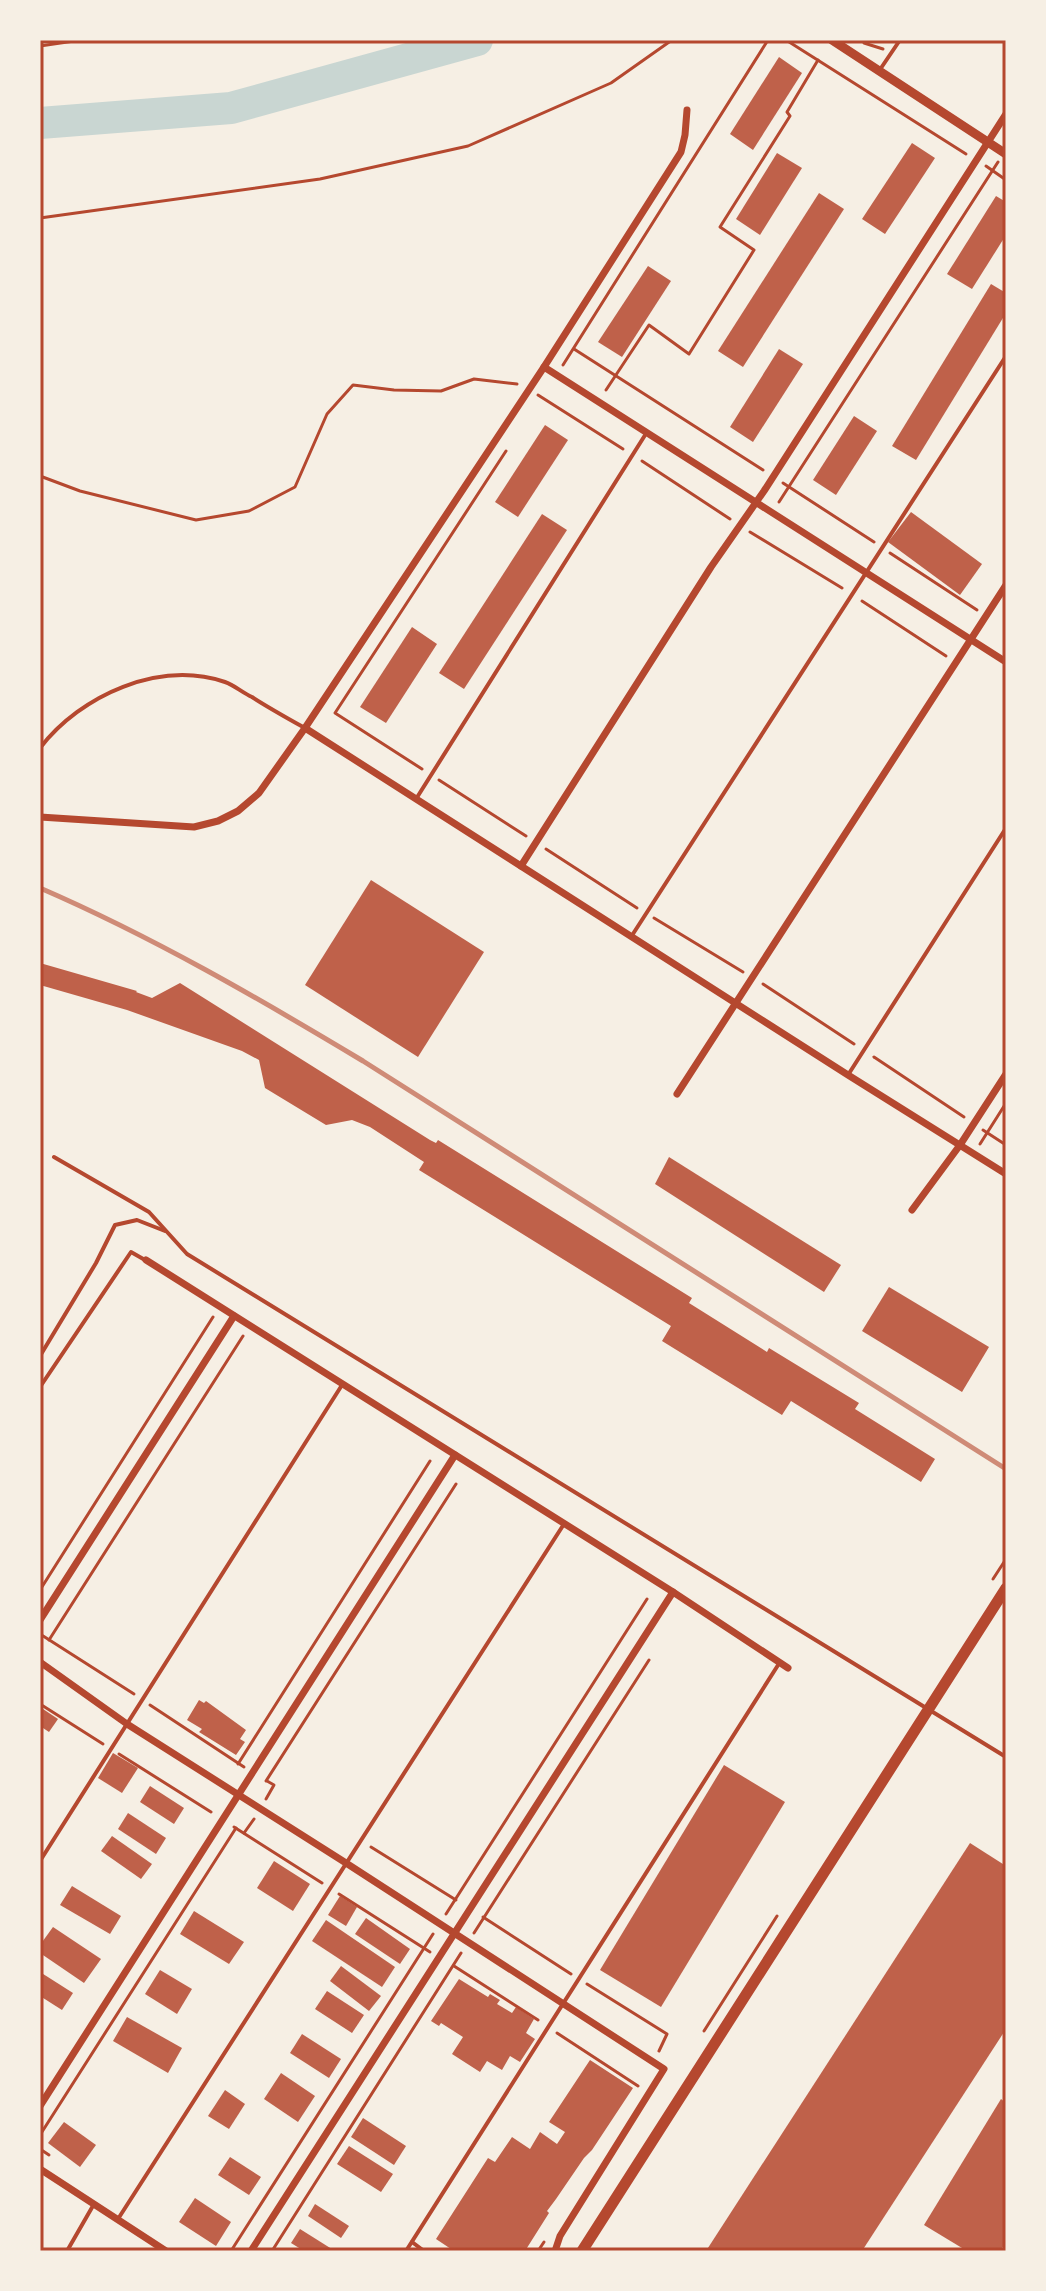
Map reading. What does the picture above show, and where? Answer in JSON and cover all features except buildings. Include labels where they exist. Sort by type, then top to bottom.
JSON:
[{"type":"main road","points":[[582,2251],[1006,1588]]},
{"type":"street","points":[[832,40],[1005,154]]},
{"type":"street","points":[[40,817],[182,828],[218,821],[238,811],[259,793],[544,367],[681,152],[687,110]]},
{"type":"street","points":[[521,866],[702,580],[757,502],[1006,114]]},
{"type":"street","points":[[544,367],[1006,662]]},
{"type":"street","points":[[677,1094],[1006,585]]},
{"type":"street","points":[[305,728],[1006,1174]]},
{"type":"street","points":[[912,1210],[960,1145],[1006,1074]]},
{"type":"street","points":[[146,1260],[673,1592],[788,1668]]},
{"type":"street","points":[[40,1620],[234,1316]]},
{"type":"street","points":[[40,2106],[455,1455]]},
{"type":"street","points":[[251,2251],[673,1592]]},
{"type":"street","points":[[40,1662],[127,1724],[664,2069],[560,2236],[555,2251]]},
{"type":"street","points":[[40,2169],[166,2251]]},
{"type":"lane","points":[[879,71],[900,40]]},
{"type":"lane","points":[[631,937],[1006,356]]},
{"type":"lane","points":[[416,799],[647,432]]},
{"type":"lane","points":[[40,748],[81,708],[114,690],[151,679],[186,676],[226,682],[305,728]]},
{"type":"lane","points":[[848,1075],[1006,828]]},
{"type":"lane","points":[[54,1157],[149,1212],[187,1254],[1006,1757]]},
{"type":"lane","points":[[40,1356],[115,1225],[137,1220],[168,1232]]},
{"type":"lane","points":[[40,1387],[131,1252],[146,1260]]},
{"type":"lane","points":[[40,1861],[342,1385]]},
{"type":"lane","points":[[117,2219],[564,1524]]},
{"type":"lane","points":[[406,2251],[781,1662]]},
{"type":"lane","points":[[67,2251],[94,2204]]},
{"type":"lane","points":[[412,2242],[424,2251]]},
{"type":"path","points":[[40,46],[81,40]]},
{"type":"path","points":[[40,218],[320,179],[468,146],[611,83],[672,40]]},
{"type":"path","points":[[556,374],[768,40]]},
{"type":"path","points":[[786,40],[1006,180]]},
{"type":"path","points":[[860,42],[891,53]]},
{"type":"path","points":[[599,402],[649,325],[689,354],[754,250],[720,227],[790,116],[787,112],[818,60]]},
{"type":"path","points":[[773,512],[1005,154]]},
{"type":"path","points":[[40,476],[80,491],[196,520],[249,511],[295,487],[327,414],[353,385],[441,391],[474,379],[512,381],[530,388],[536,395],[955,663]]},
{"type":"path","points":[[506,451],[335,713],[646,913],[752,977],[1006,1145]]},
{"type":"path","points":[[974,1154],[1006,1103]]},
{"type":"path","points":[[40,1590],[220,1307]]},
{"type":"path","points":[[49,1640],[249,1326]]},
{"type":"path","points":[[238,1764],[430,1461]]},
{"type":"path","points":[[266,1781],[456,1484]]},
{"type":"path","points":[[40,1634],[274,1785],[244,1833]]},
{"type":"path","points":[[272,2251],[649,1660]]},
{"type":"path","points":[[40,1704],[424,1949],[456,1961]]},
{"type":"path","points":[[40,2135],[236,1828]]},
{"type":"path","points":[[361,1840],[667,2034]]},
{"type":"path","points":[[41,2152],[49,2155]]},
{"type":"waterway","points":[[40,123],[231,108],[477,40]]},
{"type":"railway","points":[[40,888],[204,969],[363,1061],[1006,1469]]}]
